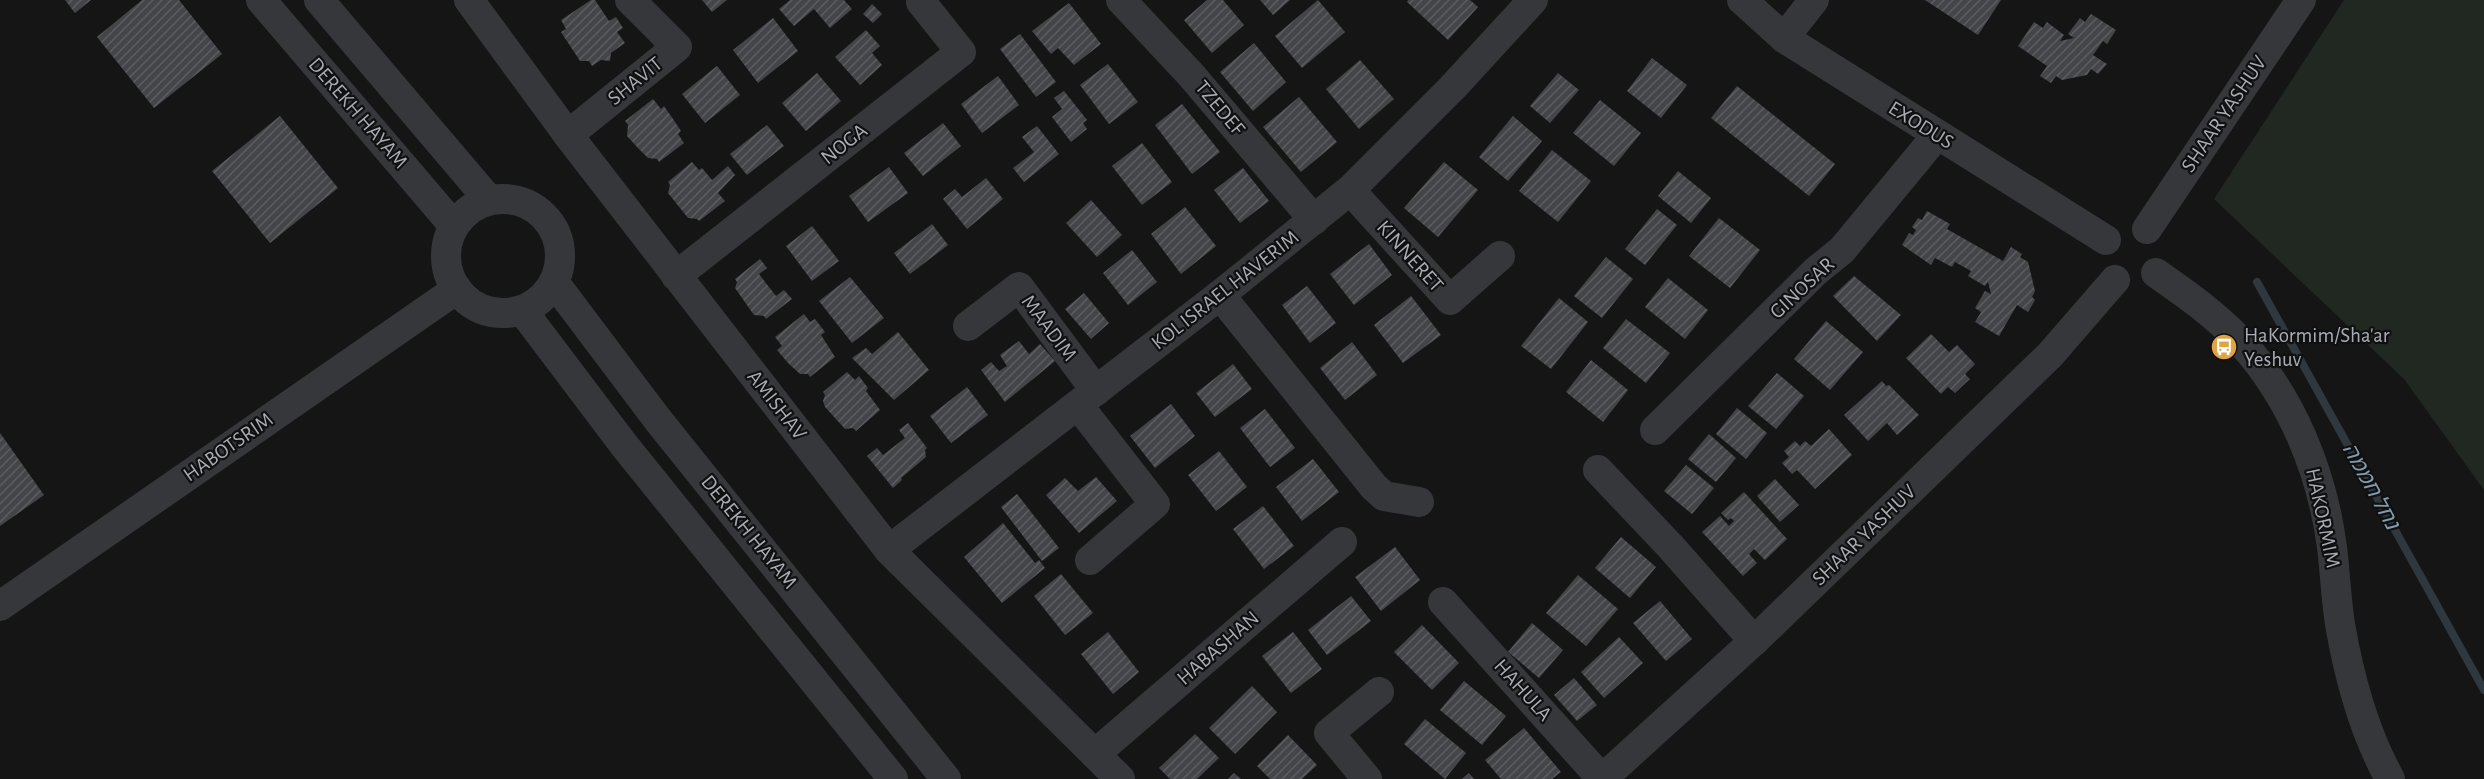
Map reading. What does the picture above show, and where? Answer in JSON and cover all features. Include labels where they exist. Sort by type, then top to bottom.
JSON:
[{"type":"street","name":"DEREKH HAYAM","points":[[261,0],[454,226]]},
{"type":"street","name":"DEREKH HAYAM","points":[[319,0],[489,200]]},
{"type":"street","name":"AMISHAV","points":[[469,0],[568,135],[889,550],[1120,779]]},
{"type":"street","name":"SHAVIT","points":[[568,135],[677,46],[630,0]]},
{"type":"street","name":"TZEDEF","points":[[1121,0],[1192,76],[1314,220]]},
{"type":"street","name":"KOL ISRAEL HAVERIM","points":[[889,550],[1220,295],[1350,190],[1452,87],[1533,0]]},
{"type":"street","name":"EXODUS","points":[[1742,0],[1784,38],[2106,240]]},
{"type":"street","points":[[1784,38],[1814,0]]},
{"type":"street","name":"SHAAR YASHUV","points":[[2147,229],[2301,0]]},
{"type":"street","name":"NOGA","points":[[676,276],[961,52],[921,2]]},
{"type":"street","name":"GINOSAR","points":[[1655,430],[1816,271],[1842,250],[1937,135]]},
{"type":"street","name":"KINNERET","points":[[1350,190],[1450,300],[1500,256]]},
{"type":"street","points":[[508,199],[527,204],[548,220],[558,237],[561,257],[554,282],[538,302],[509,314],[484,311],[467,302],[452,283],[446,264],[446,246],[454,226],[471,208],[489,200],[508,199]]},
{"type":"street","points":[[2127,225],[2147,229],[2155,235],[2162,254],[2156,273],[2141,284],[2123,284],[2115,280],[2104,266],[2103,248],[2106,240],[2112,233],[2127,225]]},
{"type":"street","name":"HAKORMIM","points":[[2156,273],[2200,303],[2241,341],[2272,381],[2297,427],[2318,478],[2332,545],[2340,623],[2355,694],[2382,765],[2390,779]]},
{"type":"street","name":"SHAAR YASHUV","points":[[1602,779],[1754,641],[2050,355],[2115,280]]},
{"type":"street","name":"DEREKH HAYAM","points":[[554,282],[658,420],[946,779]]},
{"type":"street","name":"MAADIM","points":[[968,326],[1019,287],[1087,398]]},
{"type":"street","name":"HABOTSRIM","points":[[0,606],[457,289]]},
{"type":"street","points":[[1220,295],[1374,487],[1384,496],[1419,502]]},
{"type":"street","name":"DEREKH HAYAM","points":[[522,310],[624,445],[893,779]]},
{"type":"street","points":[[1087,398],[1155,504],[1090,560]]},
{"type":"street","points":[[1598,470],[1670,546],[1754,641]]},
{"type":"street","name":"HABASHAN","points":[[1095,754],[1342,542]]},
{"type":"street","name":"HAHULA","points":[[1443,602],[1602,779]]},
{"type":"street","points":[[1366,779],[1329,733],[1379,692]]},
{"type":"shaded area","points":[[2344,0],[2484,0],[2484,490],[2404,379],[2214,199]]},
{"type":"building","points":[[65,0],[91,0],[75,13]]},
{"type":"building","points":[[142,0],[179,0],[222,54],[154,108],[97,37]]},
{"type":"building","points":[[591,0],[595,0],[609,21],[616,17],[623,28],[617,32],[625,43],[611,53],[610,61],[601,60],[592,66],[589,61],[580,61],[561,32],[566,29],[561,20]]},
{"type":"building","points":[[702,0],[727,0],[712,12]]},
{"type":"building","points":[[790,0],[844,0],[852,9],[830,28],[814,9],[794,26],[779,9]]},
{"type":"building","points":[[1207,0],[1223,0],[1244,25],[1212,53],[1184,20]]},
{"type":"building","points":[[1260,0],[1290,0],[1273,15]]},
{"type":"building","points":[[1318,0],[1345,32],[1302,68],[1275,36]]},
{"type":"building","points":[[1408,0],[1470,0],[1478,7],[1448,40],[1407,2]]},
{"type":"building","points":[[1925,0],[2001,0],[1978,35]]},
{"type":"building","points":[[1069,3],[1101,44],[1074,65],[1058,48],[1051,54],[1032,31]]},
{"type":"building","points":[[872,4],[882,14],[873,23],[863,14]]},
{"type":"building","points":[[2091,14],[2116,30],[2107,44],[2103,41],[2093,55],[2107,64],[2098,74],[2091,69],[2087,75],[2062,80],[2056,76],[2051,83],[2040,76],[2047,66],[2018,46],[2034,22],[2043,28],[2047,22],[2064,35],[2060,41],[2074,38],[2068,34],[2080,18],[2085,22]]},
{"type":"building","points":[[773,18],[798,51],[758,83],[733,50]]},
{"type":"building","points":[[866,30],[880,46],[872,53],[882,65],[860,85],[835,57]]},
{"type":"building","points":[[1020,34],[1056,82],[1036,97],[1000,49]]},
{"type":"building","points":[[1254,43],[1286,82],[1253,111],[1220,72]]},
{"type":"building","points":[[1652,58],[1687,85],[1661,118],[1627,91]]},
{"type":"building","points":[[1360,60],[1394,99],[1359,129],[1326,89]]},
{"type":"building","points":[[1108,64],[1138,102],[1109,124],[1080,85]]},
{"type":"building","points":[[717,66],[740,95],[705,123],[682,94]]},
{"type":"building","points":[[817,73],[841,101],[806,131],[782,103]]},
{"type":"building","points":[[1558,73],[1579,90],[1550,123],[1530,106]]},
{"type":"building","points":[[998,76],[1019,105],[982,133],[961,104]]},
{"type":"building","points":[[1737,86],[1835,164],[1809,196],[1711,118]]},
{"type":"building","points":[[1064,91],[1087,120],[1083,123],[1087,129],[1071,142],[1052,117],[1062,109],[1054,98]]},
{"type":"building","points":[[1299,97],[1337,142],[1301,172],[1263,127]]},
{"type":"building","points":[[653,99],[661,109],[664,106],[681,131],[678,134],[684,143],[659,162],[657,159],[648,158],[627,136],[628,125],[625,121]]},
{"type":"building","points":[[1600,100],[1641,133],[1614,166],[1573,133]]},
{"type":"building","points":[[1182,104],[1220,152],[1192,174],[1155,125]]},
{"type":"building","points":[[280,116],[338,188],[270,243],[212,171]]},
{"type":"building","points":[[1513,116],[1542,141],[1508,181],[1479,157]]},
{"type":"building","points":[[943,123],[961,146],[923,176],[904,153]]},
{"type":"building","points":[[767,125],[784,146],[747,175],[730,154]]},
{"type":"building","points":[[1037,126],[1059,154],[1024,182],[1013,168],[1034,152],[1022,137]]},
{"type":"building","points":[[1142,143],[1172,182],[1142,205],[1112,166]]},
{"type":"building","points":[[1552,150],[1591,181],[1558,222],[1519,191]]},
{"type":"building","points":[[692,162],[699,170],[702,168],[712,180],[728,166],[735,175],[718,193],[725,201],[699,221],[688,218],[668,193],[670,185],[668,182]]},
{"type":"building","points":[[1444,162],[1478,190],[1438,237],[1404,208]]},
{"type":"building","points":[[889,167],[908,193],[868,222],[849,196]]},
{"type":"building","points":[[1243,168],[1269,201],[1240,223],[1214,190]]},
{"type":"building","points":[[1678,171],[1711,198],[1691,223],[1658,196]]},
{"type":"building","points":[[986,178],[1003,199],[967,229],[943,199],[955,189],[962,197]]},
{"type":"building","points":[[1091,200],[1122,235],[1097,257],[1066,223]]},
{"type":"building","points":[[1185,207],[1216,246],[1181,274],[1151,234]]},
{"type":"building","points":[[1657,209],[1677,225],[1645,265],[1625,249]]},
{"type":"building","points":[[1927,211],[1950,224],[1947,229],[2003,261],[2011,247],[2022,254],[2020,257],[2028,262],[2035,291],[2032,297],[2035,300],[2028,312],[2017,305],[1999,336],[1975,322],[1981,312],[1975,308],[1985,291],[1991,294],[1988,282],[1985,286],[1968,276],[1971,271],[1955,262],[1952,267],[1935,258],[1931,265],[1902,245],[1909,233],[1913,235],[1916,230],[1912,227],[1918,218],[1922,220]]},
{"type":"building","points":[[1719,218],[1760,250],[1730,288],[1689,256]]},
{"type":"building","points":[[932,224],[948,245],[910,274],[894,253]]},
{"type":"building","points":[[812,226],[839,261],[812,281],[786,246]]},
{"type":"building","points":[[1369,244],[1392,275],[1354,305],[1330,274]]},
{"type":"building","points":[[1132,250],[1157,282],[1128,305],[1103,273]]},
{"type":"building","points":[[1606,257],[1633,279],[1602,318],[1574,296]]},
{"type":"building","points":[[760,259],[767,268],[759,274],[776,296],[784,290],[792,299],[766,319],[764,316],[754,315],[735,288],[737,282],[735,279]]},
{"type":"building","points":[[1854,276],[1901,315],[1877,341],[1833,296]]},
{"type":"building","points":[[850,277],[884,318],[852,343],[819,301]]},
{"type":"building","points":[[1668,278],[1708,310],[1685,339],[1645,307]]},
{"type":"building","points":[[1307,286],[1336,323],[1310,343],[1282,305]]},
{"type":"building","points":[[1084,293],[1109,323],[1091,339],[1065,309]]},
{"type":"building","points":[[1411,296],[1441,335],[1403,363],[1374,325]]},
{"type":"building","points":[[1559,298],[1588,322],[1551,369],[1521,346]]},
{"type":"building","points":[[804,314],[810,322],[815,319],[825,332],[821,335],[835,357],[810,377],[808,374],[800,374],[788,363],[777,350],[782,346],[775,337]]},
{"type":"building","points":[[1626,319],[1670,353],[1646,383],[1603,348]]},
{"type":"building","points":[[1826,321],[1863,352],[1830,390],[1794,359]]},
{"type":"building","points":[[898,332],[929,370],[894,400],[852,358],[866,348],[872,354]]},
{"type":"building","points":[[1931,334],[1949,352],[1957,345],[1975,364],[1965,374],[1970,379],[1955,393],[1948,387],[1941,394],[1906,358]]},
{"type":"building","points":[[1019,341],[1029,354],[1040,344],[1055,361],[1005,402],[981,370],[991,362],[999,371],[1007,366],[1000,355]]},
{"type":"building","points":[[1352,342],[1377,375],[1345,400],[1320,368]]},
{"type":"building","points":[[1591,360],[1628,390],[1603,422],[1566,392]]},
{"type":"building","points":[[1233,364],[1252,389],[1215,417],[1196,393]]},
{"type":"building","points":[[847,372],[855,380],[859,376],[868,388],[866,391],[880,410],[856,431],[853,428],[845,429],[825,407],[823,401],[825,395],[823,392]]},
{"type":"building","points":[[1777,373],[1804,396],[1776,429],[1748,406]]},
{"type":"building","points":[[1882,381],[1919,415],[1897,435],[1887,423],[1868,441],[1844,415]]},
{"type":"building","points":[[967,387],[988,415],[951,443],[930,416]]},
{"type":"building","points":[[1171,404],[1195,436],[1155,468],[1130,436]]},
{"type":"building","points":[[1737,408],[1767,433],[1746,459],[1716,434]]},
{"type":"building","points":[[1265,409],[1295,448],[1270,467],[1240,428]]},
{"type":"building","points":[[908,423],[927,448],[926,457],[901,478],[902,480],[893,488],[867,456],[877,448],[883,455],[905,438],[899,430]]},
{"type":"building","points":[[1829,429],[1852,455],[1815,489],[1797,470],[1792,474],[1782,463],[1789,457],[1784,451],[1795,441],[1800,446],[1805,441],[1811,446]]},
{"type":"building","points":[[0,433],[44,495],[0,526]]},
{"type":"building","points":[[1709,434],[1736,458],[1716,482],[1688,459]]},
{"type":"building","points":[[1219,451],[1247,487],[1216,511],[1188,475]]},
{"type":"building","points":[[1313,459],[1339,492],[1302,521],[1276,487]]},
{"type":"building","points":[[1686,465],[1714,488],[1692,514],[1664,491]]},
{"type":"building","points":[[1096,477],[1117,501],[1079,533],[1046,495],[1065,478],[1078,491]]},
{"type":"building","points":[[1775,479],[1799,505],[1780,522],[1757,496]]},
{"type":"building","points":[[1744,492],[1787,539],[1765,560],[1754,549],[1749,554],[1757,563],[1743,576],[1702,532],[1720,516],[1729,526],[1734,521],[1731,518],[1728,520],[1721,513]]},
{"type":"building","points":[[1017,494],[1059,548],[1042,561],[1001,507]]},
{"type":"building","points":[[1263,506],[1294,546],[1264,569],[1233,529]]},
{"type":"building","points":[[1003,523],[1035,563],[1039,560],[1045,568],[1002,603],[964,557]]},
{"type":"building","points":[[1621,537],[1656,567],[1630,598],[1595,568]]},
{"type":"building","points":[[1395,547],[1420,580],[1381,611],[1355,577]]},
{"type":"building","points":[[1061,574],[1093,613],[1065,635],[1034,596]]},
{"type":"building","points":[[1578,575],[1618,609],[1586,646],[1546,613]]},
{"type":"building","points":[[1351,596],[1371,621],[1327,655],[1308,630]]},
{"type":"building","points":[[1660,601],[1692,639],[1666,661],[1633,623]]},
{"type":"building","points":[[1532,623],[1563,650],[1539,678],[1508,652]]},
{"type":"building","points":[[1422,625],[1459,663],[1432,690],[1394,652]]},
{"type":"building","points":[[1108,632],[1139,672],[1113,694],[1081,654]]},
{"type":"building","points":[[1293,632],[1322,669],[1291,693],[1262,656]]},
{"type":"building","points":[[1619,637],[1643,663],[1604,698],[1581,672]]},
{"type":"building","points":[[1574,678],[1597,705],[1577,721],[1554,695]]},
{"type":"building","points":[[1464,681],[1506,716],[1482,745],[1440,710]]},
{"type":"building","points":[[1252,686],[1277,712],[1235,754],[1209,728]]},
{"type":"building","points":[[1425,719],[1466,753],[1445,779],[1404,744]]},
{"type":"building","points":[[1524,728],[1561,772],[1552,779],[1501,779],[1485,760]]},
{"type":"building","points":[[1195,734],[1219,758],[1197,779],[1170,779],[1159,768]]},
{"type":"building","points":[[1288,735],[1317,765],[1302,779],[1270,779],[1257,766]]},
{"type":"building","points":[[1234,773],[1241,779],[1228,779]]},
{"type":"building","points":[[1469,773],[1474,779],[1462,779]]},
{"type":"waterway","name":"נחל חממה","points":[[2257,282],[2484,690]]},
{"type":"place","name":"HaKormim/Sha'ar Yeshuv","points":[[2224,347]]}]
